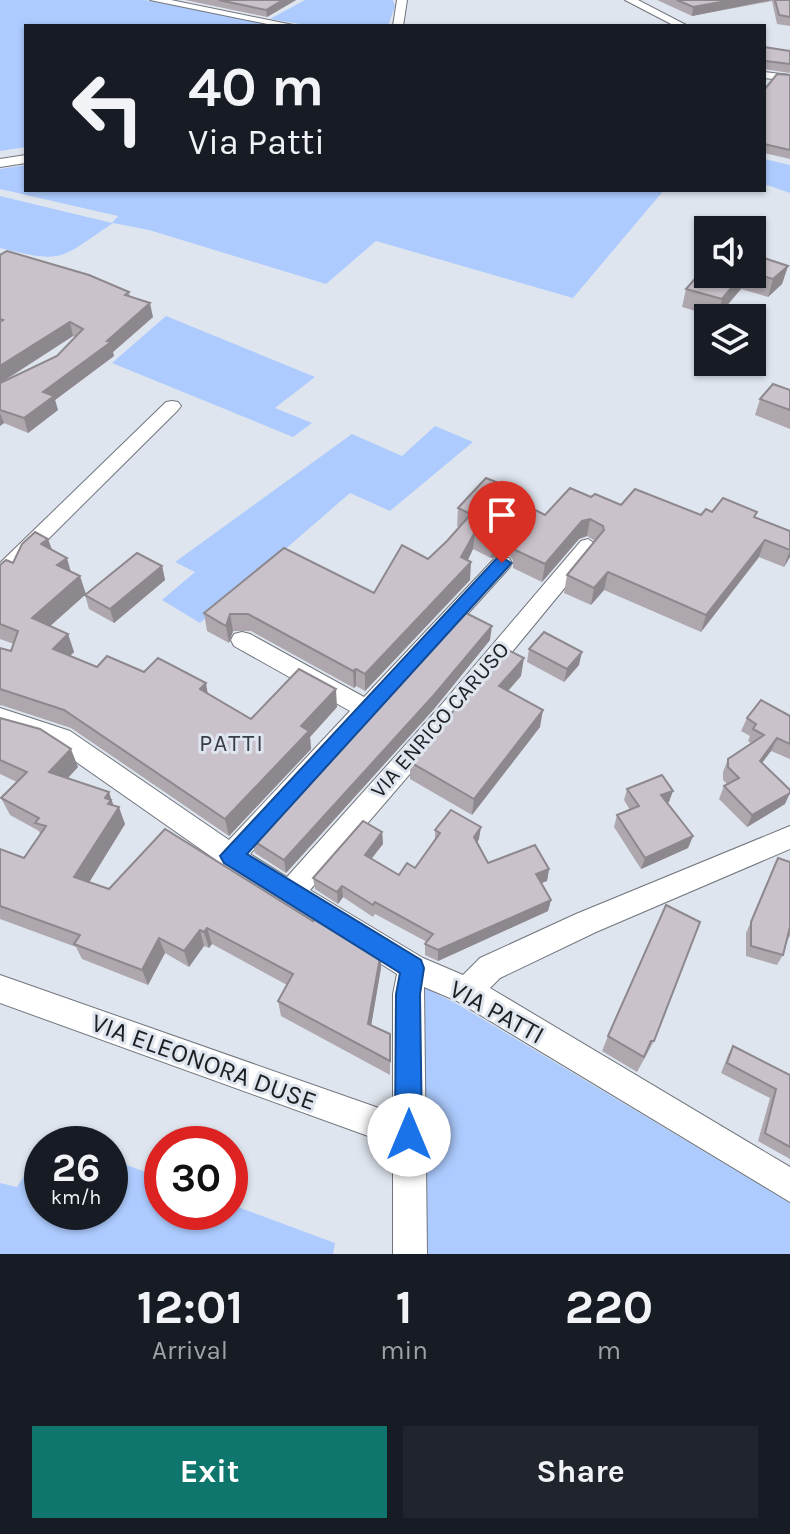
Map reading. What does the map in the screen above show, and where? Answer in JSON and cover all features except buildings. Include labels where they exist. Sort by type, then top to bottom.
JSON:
[{"type":"street","points":[[155,0],[282,24]]},
{"type":"street","points":[[398,24],[402,0]]},
{"type":"street","points":[[630,0],[679,24]]},
{"type":"street","points":[[766,75],[790,78]]},
{"type":"street","points":[[0,156],[24,152]]},
{"type":"street","points":[[0,163],[24,159]]},
{"type":"street","points":[[0,575],[172,406]]},
{"type":"street","name":"VIA ENRICO CARUSO","points":[[290,893],[444,718],[588,546]]},
{"type":"street","points":[[231,856],[502,563]]},
{"type":"street","points":[[242,640],[368,710]]},
{"type":"street","name":"VIA PATTI","points":[[0,717],[61,738],[231,856],[290,893],[413,968],[467,991],[790,1186]]},
{"type":"street","points":[[467,991],[490,968],[586,923],[790,837]]},
{"type":"street","points":[[410,1254],[408,994],[413,968]]},
{"type":"street","name":"VIA ELEONORA DUSE","points":[[0,989],[409,1135]]},
{"type":"shaded area","points":[[0,0],[144,0],[272,24],[24,24],[24,147],[0,151]]},
{"type":"shaded area","points":[[305,0],[393,0],[395,6],[389,24],[300,24],[270,19]]},
{"type":"shaded area","points":[[766,159],[790,165],[790,193],[766,185]]},
{"type":"shaded area","points":[[24,165],[24,192],[662,192],[573,298],[376,241],[326,284],[149,230],[113,223],[61,255],[37,256],[0,248],[0,196],[112,223],[118,216],[0,189],[0,169]]},
{"type":"shaded area","points":[[166,316],[315,377],[275,408],[312,423],[293,437],[112,363]]},
{"type":"shaded area","points":[[435,426],[473,442],[390,511],[350,493],[200,623],[162,600],[195,572],[175,562],[352,434],[402,456]]},
{"type":"shaded area","points":[[425,988],[459,1005],[790,1203],[790,1254],[428,1254],[424,1150]]},
{"type":"shaded area","points":[[128,1166],[144,1171],[144,1230],[248,1230],[248,1211],[335,1243],[333,1254],[0,1254],[0,1183],[17,1187],[24,1176],[24,1230],[128,1230]]},
{"type":"district","name":"PATTI","points":[[232,743]]},
{"type":"route","points":[[409,1135],[408,994],[413,968],[231,856],[502,563]]}]
